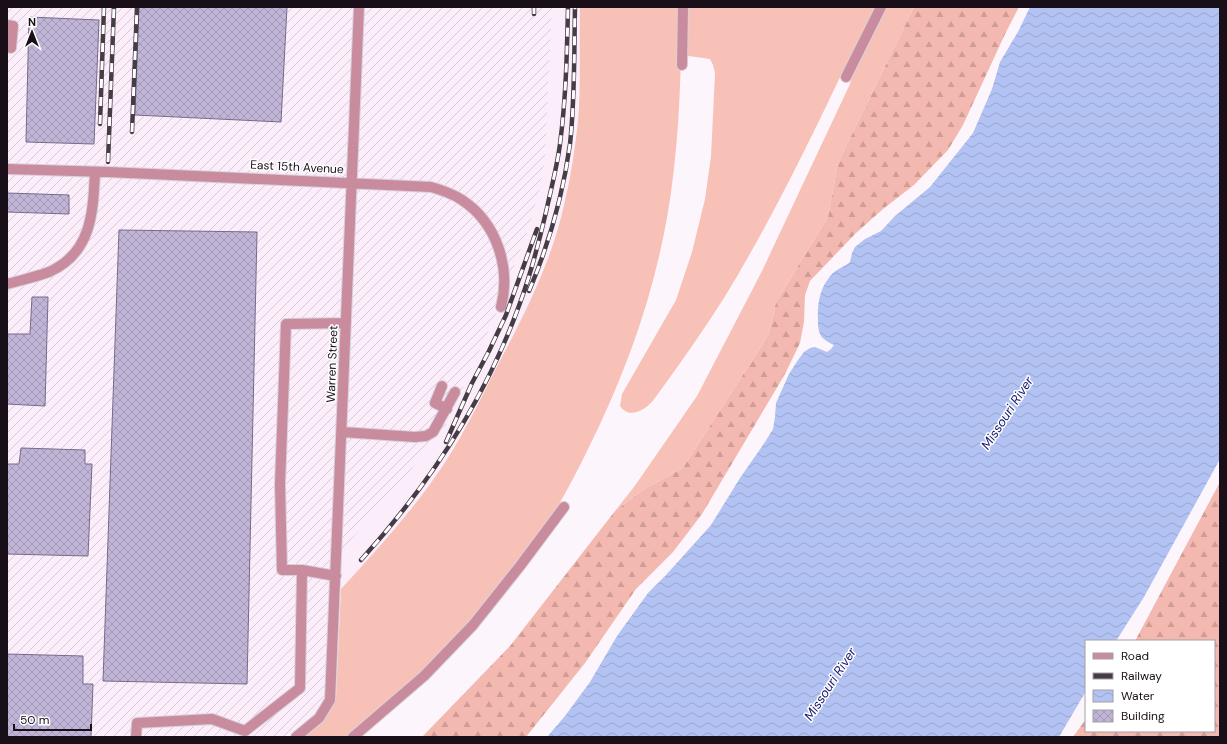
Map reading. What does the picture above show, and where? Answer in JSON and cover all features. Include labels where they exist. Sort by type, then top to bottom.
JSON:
[{"type":"street","name":"Warren Street","points":[[296,737],[319,718],[330,700],[359,7]]},
{"type":"street","points":[[682,65],[683,7]]},
{"type":"street","points":[[846,77],[881,7]]},
{"type":"street","points":[[9,48],[10,25]]},
{"type":"street","name":"East 15th Avenue","points":[[7,169],[352,183],[431,187],[446,191],[467,203],[489,226],[500,251],[504,269],[505,284],[501,307]]},
{"type":"street","points":[[7,284],[48,272],[63,264],[78,250],[90,226],[94,197],[95,172]]},
{"type":"street","points":[[336,576],[302,570],[282,570],[280,484],[286,324],[346,323]]},
{"type":"street","points":[[442,386],[435,403],[447,409]]},
{"type":"street","points":[[342,432],[415,437],[426,436],[433,432],[455,392]]},
{"type":"street","points":[[353,737],[424,676],[473,624],[520,566],[564,507]]},
{"type":"street","points":[[136,737],[137,723],[212,719],[245,731],[300,688],[302,570]]},
{"type":"shaded area","points":[[7,7],[552,7],[545,160],[540,188],[529,227],[495,317],[442,433],[337,556],[330,700],[284,737],[7,737]]},
{"type":"shaded area","points":[[552,7],[580,7],[578,120],[565,203],[536,290],[461,436],[446,462],[391,535],[341,589],[342,549],[442,433],[495,317],[529,227],[540,188],[545,160]]},
{"type":"shaded area","points":[[580,7],[914,7],[838,163],[828,217],[776,302],[769,334],[683,468],[643,490],[615,511],[634,487],[697,396],[761,273],[850,84],[852,76],[851,72],[847,70],[842,73],[771,215],[724,298],[689,351],[652,402],[640,411],[632,413],[624,410],[620,406],[622,394],[676,300],[692,252],[705,199],[711,156],[715,73],[713,65],[710,59],[681,55],[673,177],[668,212],[653,282],[643,316],[618,383],[577,472],[531,548],[476,614],[416,677],[349,737],[301,737],[328,714],[336,697],[341,589],[408,513],[444,464],[475,410],[522,318],[547,261],[565,201],[576,141],[579,92]]},
{"type":"green space","points":[[914,7],[1019,7],[963,125],[948,150],[914,185],[883,209],[855,234],[810,281],[805,295],[804,322],[800,343],[785,374],[702,514],[673,552],[636,589],[585,663],[526,737],[422,737],[510,646],[615,511],[643,490],[683,468],[769,334],[776,302],[828,217],[838,163]]},
{"type":"green space","points":[[1220,482],[1220,737],[1073,737],[1085,720],[1085,732],[1215,732],[1215,640],[1136,640]]},
{"type":"water","name":"Missouri River","points":[[1030,7],[1220,7],[1220,459],[1144,597],[1117,640],[1085,640],[1085,693],[1059,737],[547,737],[565,716],[590,682],[617,636],[648,593],[711,525],[773,429],[776,403],[789,374],[798,360],[804,352],[810,348],[815,347],[827,352],[834,345],[822,337],[818,328],[819,302],[825,284],[834,272],[850,262],[855,247],[865,239],[881,231],[895,216],[930,187],[973,133],[992,89],[1000,62],[1019,30]]},
{"type":"building","points":[[139,7],[287,7],[281,122],[135,115]]},
{"type":"building","points":[[29,17],[99,20],[94,144],[26,142]]},
{"type":"building","points":[[7,193],[69,195],[69,214],[7,212]]},
{"type":"building","points":[[119,230],[257,232],[247,684],[103,681]]},
{"type":"building","points":[[32,297],[48,297],[45,406],[7,404],[7,334],[30,334]]},
{"type":"building","points":[[21,448],[85,450],[85,464],[92,464],[88,556],[7,554],[7,464],[19,464]]},
{"type":"building","points":[[7,654],[83,656],[83,684],[93,684],[91,737],[7,737]]},
{"type":"railway","points":[[100,124],[104,7]]},
{"type":"railway","points":[[108,162],[114,7]]},
{"type":"railway","points":[[132,132],[137,7]]},
{"type":"railway","points":[[534,7],[534,14]]},
{"type":"railway","points":[[361,560],[410,502],[453,439],[473,406],[490,373],[520,303],[538,246],[559,153],[565,93],[568,7]]},
{"type":"railway","points":[[529,291],[549,237],[559,201],[567,163],[573,110],[575,7]]},
{"type":"railway","points":[[446,442],[472,383],[506,315],[537,229]]}]
